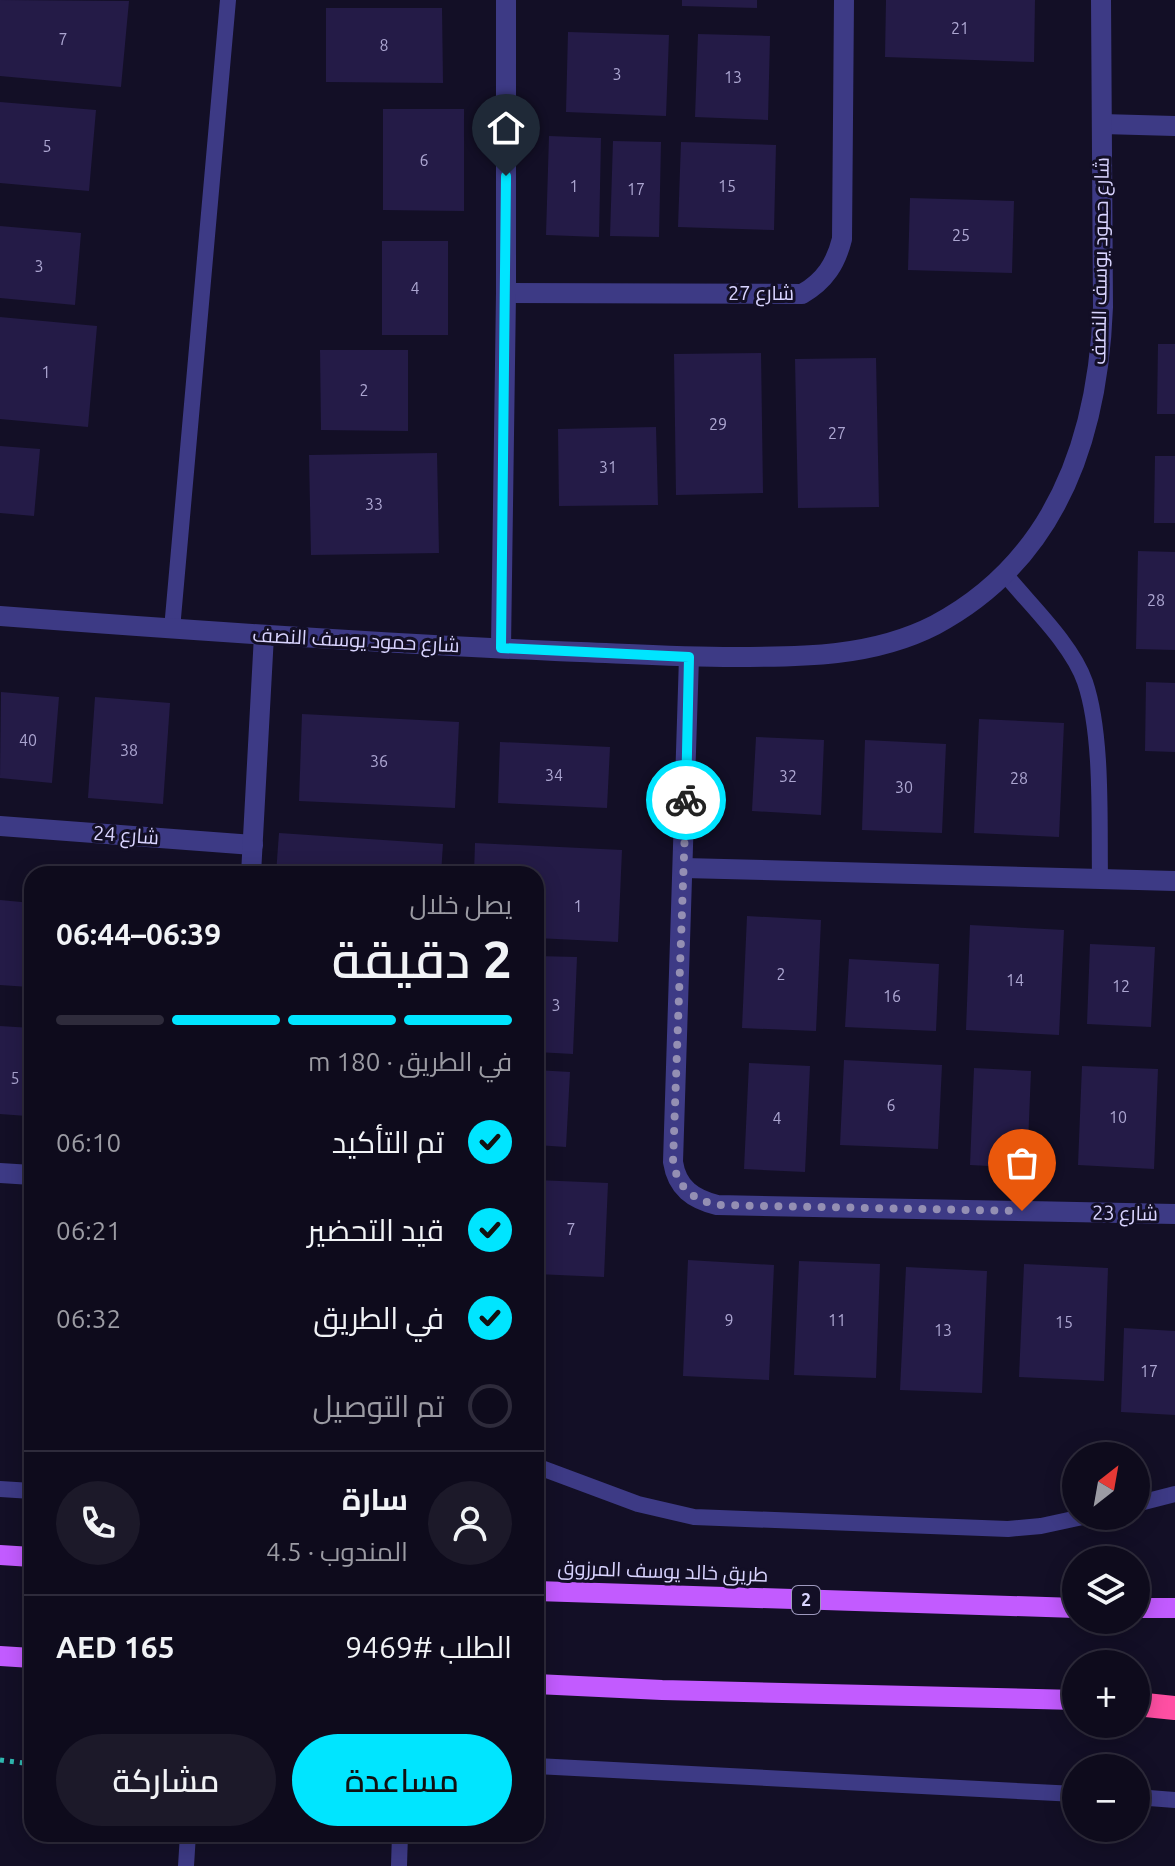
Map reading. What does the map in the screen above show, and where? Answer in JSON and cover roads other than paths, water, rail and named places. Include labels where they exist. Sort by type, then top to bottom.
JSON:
[{"type":"highway","points":[[1150,1704],[1175,1708]]},
{"type":"main road","points":[[0,1555],[24,1556]]},
{"type":"main road","name":"طريق خالد يوسف المرزوق","points":[[544,1591],[1062,1608]]},
{"type":"main road","points":[[1150,1608],[1175,1608]]},
{"type":"main road","points":[[0,1656],[24,1658]]},
{"type":"main road","points":[[544,1684],[1062,1700]]},
{"type":"main road","points":[[1150,1701],[1175,1700]]},
{"type":"street","points":[[501,648],[506,0]]},
{"type":"street","name":"شارع 27","points":[[506,293],[802,294],[813,288],[831,268],[842,239],[844,0]]},
{"type":"street","name":"شارع حمود يوسف النصف","points":[[0,616],[264,635],[689,657],[798,657],[874,647],[934,625],[957,611],[1004,573],[1032,542],[1059,500],[1073,469],[1090,413],[1102,332],[1101,0]]},
{"type":"street","points":[[1102,124],[1175,126]]},
{"type":"street","points":[[252,866],[264,635]]},
{"type":"street","name":"شارع 23","points":[[689,657],[673,1162],[679,1183],[692,1196],[717,1205],[1175,1214]]},
{"type":"street","name":"شارع 24","points":[[0,826],[253,845]]},
{"type":"street","points":[[684,868],[1175,881]]},
{"type":"street","points":[[0,1173],[24,1174]]},
{"type":"lane","points":[[172,629],[228,0]]},
{"type":"lane","points":[[1004,573],[1061,642],[1085,681],[1097,768],[1100,879]]},
{"type":"lane","points":[[544,1469],[638,1504],[694,1517],[1008,1529],[1062,1521]]},
{"type":"lane","points":[[0,1489],[24,1490]]},
{"type":"lane","points":[[1150,1500],[1175,1494]]},
{"type":"lane","points":[[544,1766],[1062,1793]]},
{"type":"lane","points":[[1150,1798],[1175,1800]]},
{"type":"lane","points":[[186,1866],[188,1842]]},
{"type":"lane","points":[[399,1866],[400,1842]]}]
